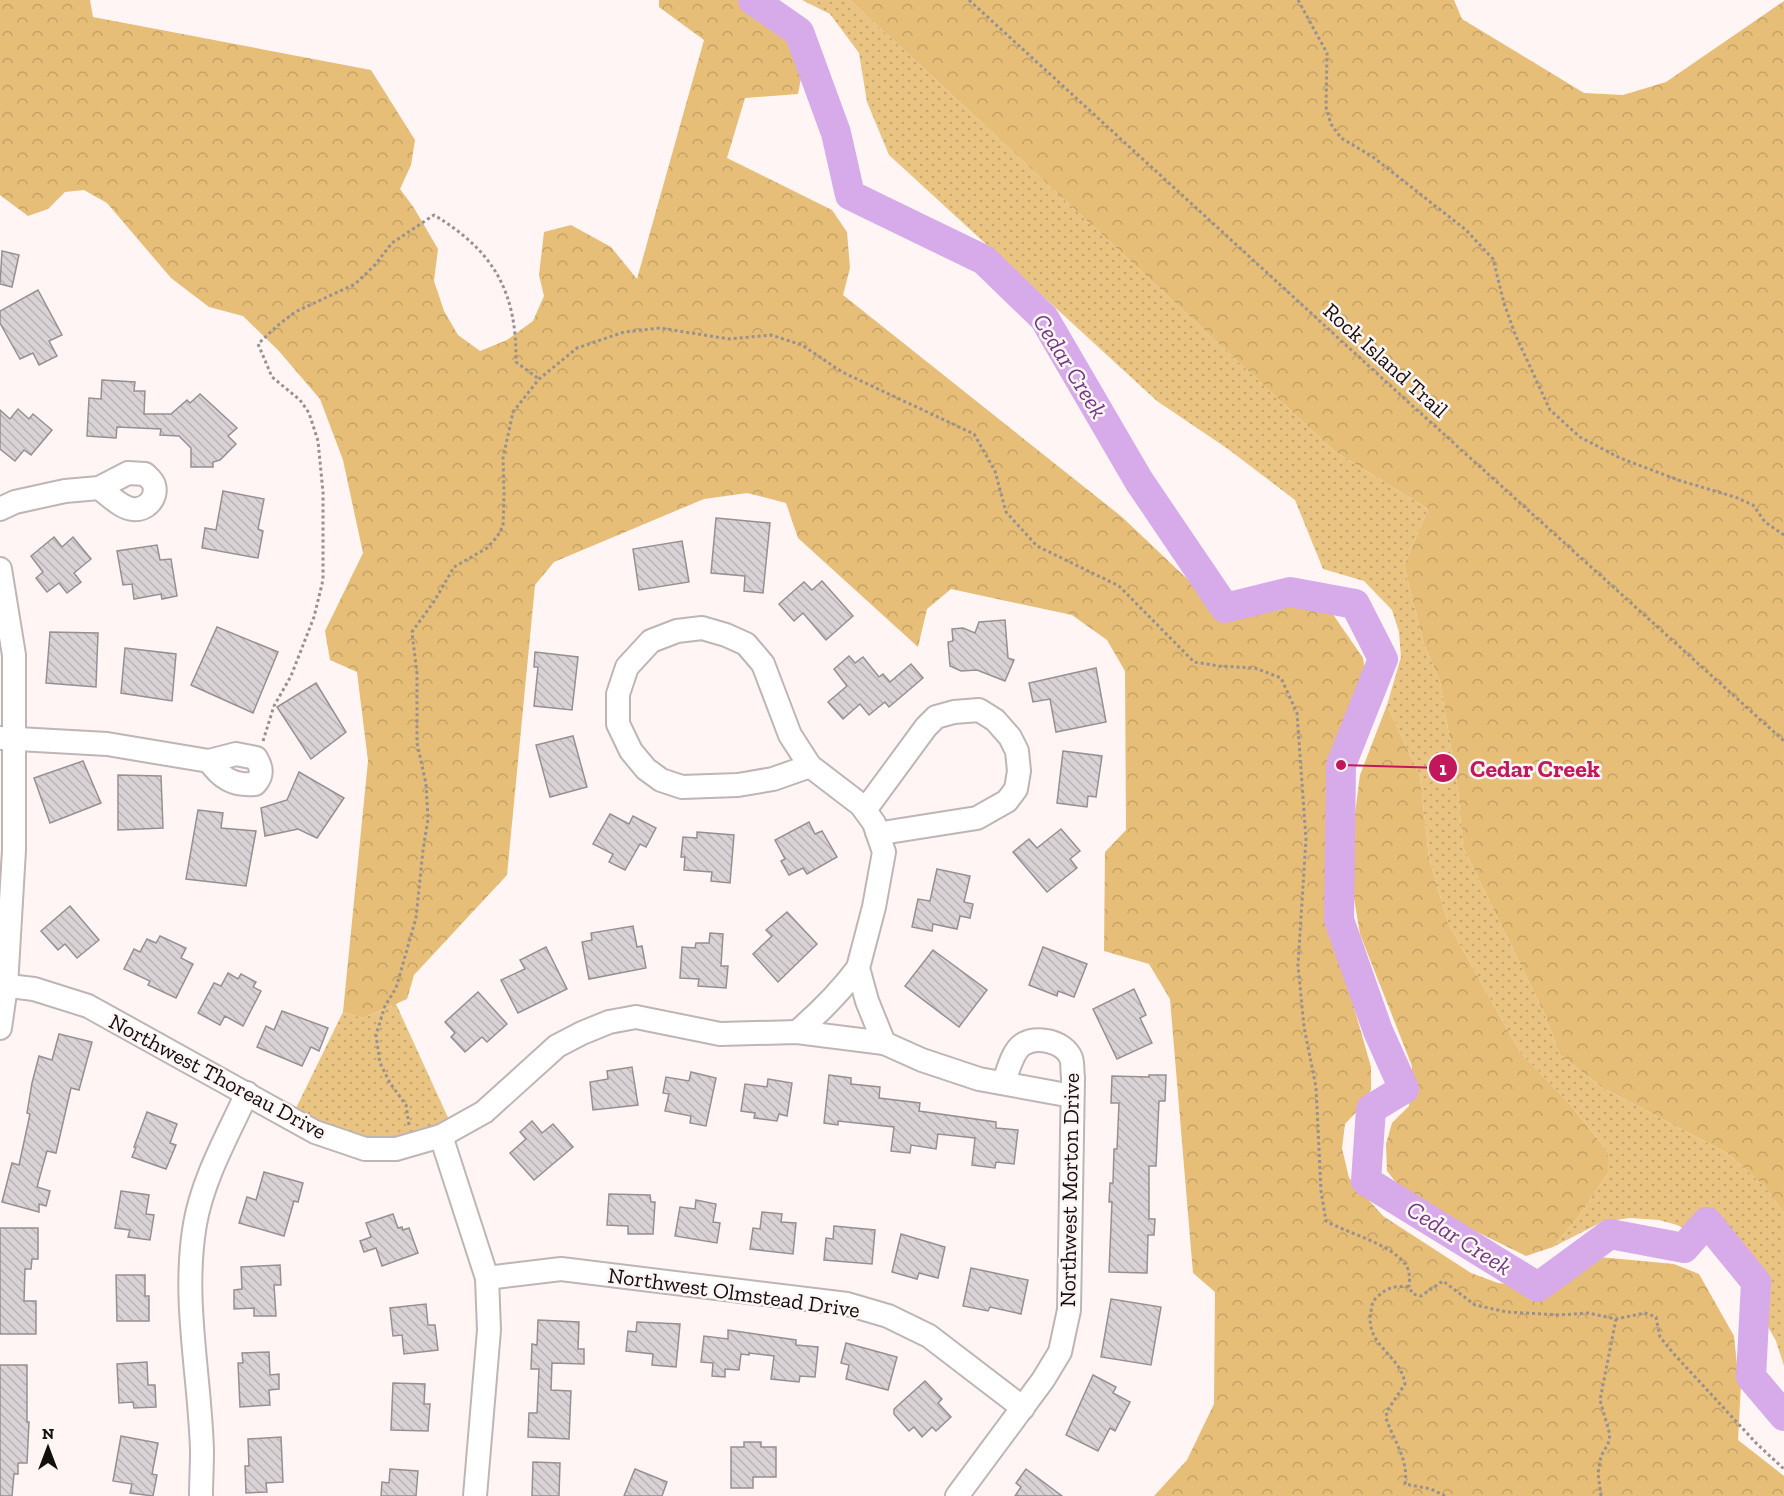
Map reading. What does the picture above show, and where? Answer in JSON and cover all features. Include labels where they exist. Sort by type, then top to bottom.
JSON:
[{"type":"street","points":[[0,509],[15,502],[65,491],[99,488]]},
{"type":"street","points":[[0,569],[14,655],[7,738],[14,850],[0,1028]]},
{"type":"street","points":[[797,1032],[824,1008],[858,968],[883,867],[884,852],[874,823],[861,805],[810,766],[790,735],[763,664],[746,645],[726,635],[702,628],[677,631],[651,641],[627,667],[618,694],[618,724],[631,751],[646,770],[661,780],[682,787],[738,786],[773,779],[810,766]]},
{"type":"street","points":[[865,810],[936,717],[954,712],[979,710],[995,720],[1010,737],[1017,752],[1019,771],[1016,789],[1007,801],[977,818],[877,832]]},
{"type":"street","points":[[7,738],[107,744],[209,761],[236,754],[256,758],[262,768],[260,778],[255,784],[242,785],[229,782],[209,761]]},
{"type":"street","points":[[858,968],[867,1001],[884,1043]]},
{"type":"street","name":"Northwest Thoreau Drive","points":[[3,985],[34,989],[88,1006],[315,1132],[365,1149],[396,1149],[441,1136],[484,1112],[557,1046],[609,1022],[636,1017],[720,1034],[797,1032],[884,1043],[922,1060],[979,1078],[1072,1096]]},
{"type":"street","name":"Northwest Morton Drive","points":[[957,1496],[1043,1380],[1060,1352],[1070,1310],[1071,1058],[1059,1045],[1039,1039],[1021,1045],[1003,1083]]},
{"type":"street","points":[[201,1496],[202,1450],[190,1306],[190,1263],[196,1222],[207,1183],[247,1093]]},
{"type":"street","points":[[441,1136],[487,1278],[489,1330],[475,1496]]},
{"type":"street","name":"Northwest Olmstead Drive","points":[[487,1278],[561,1269],[847,1304],[888,1316],[929,1336],[1023,1408]]},
{"type":"path","name":"Rock Island Trail","points":[[969,0],[1406,400],[1784,741]]},
{"type":"path","points":[[1298,0],[1327,53],[1326,107],[1331,124],[1341,138],[1373,157],[1466,230],[1493,259],[1504,303],[1515,334],[1550,410],[1580,437],[1620,458],[1754,505],[1765,522],[1784,535]]},
{"type":"path","points":[[256,758],[274,706],[291,676],[310,627],[323,579],[323,492],[318,441],[309,413],[300,400],[272,377],[258,344],[295,312],[355,284],[374,266],[392,243],[434,215],[457,229],[480,252],[498,275],[512,308],[517,335],[516,362],[539,379]]},
{"type":"path","points":[[410,1130],[406,1105],[390,1083],[380,1063],[376,1035],[385,1006],[396,988],[416,918],[428,819],[426,784],[417,743],[417,674],[412,632],[435,600],[454,567],[487,548],[497,537],[502,526],[503,458],[513,412],[539,379],[577,348],[624,332],[660,328],[729,339],[771,335],[802,345],[842,372],[974,434],[995,471],[1006,512],[1037,546],[1119,586],[1194,662],[1255,668],[1281,678],[1297,713],[1306,839],[1298,965],[1304,1027],[1316,1087],[1321,1191],[1326,1221],[1395,1254],[1406,1264],[1410,1277],[1409,1287],[1413,1294],[1421,1296],[1443,1281],[1475,1305],[1507,1312],[1559,1315],[1588,1313],[1616,1318],[1645,1313],[1656,1317],[1660,1336],[1673,1353],[1757,1444],[1784,1469]]},
{"type":"path","points":[[1409,1287],[1397,1286],[1385,1290],[1373,1301],[1370,1315],[1371,1332],[1379,1346],[1398,1365],[1404,1376],[1405,1384],[1387,1411],[1386,1418],[1404,1460],[1405,1484],[1431,1489],[1445,1496]]},
{"type":"path","points":[[1600,1496],[1598,1473],[1601,1456],[1610,1435],[1600,1400],[1616,1318]]},
{"type":"shaded area","points":[[802,0],[850,0],[1334,451],[1428,509],[1404,566],[1424,644],[1440,682],[1458,790],[1463,847],[1544,1013],[1560,1055],[1603,1088],[1727,1153],[1764,1186],[1784,1213],[1784,1366],[1776,1341],[1744,1284],[1713,1242],[1677,1225],[1659,1220],[1630,1218],[1602,1222],[1553,1247],[1580,1215],[1608,1173],[1608,1152],[1569,1103],[1520,1052],[1448,923],[1429,858],[1420,776],[1387,705],[1401,657],[1399,632],[1392,610],[1364,581],[1323,569],[1295,500],[1228,449],[1157,401],[889,155],[867,102],[859,53],[830,14]]},
{"type":"shaded area","points":[[396,1004],[450,1122],[396,1137],[369,1138],[336,1129],[296,1108],[343,1012],[363,1018]]},
{"type":"green space","points":[[0,0],[90,0],[93,17],[371,70],[415,140],[411,165],[400,189],[438,249],[434,281],[444,311],[458,335],[480,351],[507,340],[533,321],[544,296],[539,275],[544,232],[571,225],[611,247],[637,279],[704,40],[659,7],[659,0],[738,0],[761,12],[787,37],[796,53],[802,73],[798,94],[745,98],[727,158],[832,210],[847,232],[850,268],[843,295],[1122,517],[1200,591],[1235,591],[1303,602],[1332,613],[1363,658],[1366,677],[1334,761],[1329,859],[1330,923],[1371,1067],[1371,1090],[1359,1109],[1345,1124],[1342,1148],[1349,1178],[1383,1216],[1471,1273],[1498,1283],[1515,1285],[1573,1270],[1599,1257],[1674,1264],[1699,1274],[1734,1336],[1741,1384],[1738,1440],[1784,1476],[1784,1496],[1154,1496],[1187,1460],[1214,1404],[1215,1292],[1193,1273],[1170,999],[1149,964],[1104,951],[1105,852],[1126,830],[1125,671],[1107,640],[1072,615],[951,589],[927,609],[918,647],[798,538],[786,503],[747,493],[704,499],[554,562],[535,585],[507,875],[414,975],[407,999],[363,1018],[343,1012],[368,761],[357,672],[330,660],[325,631],[363,553],[343,460],[320,399],[278,350],[243,316],[209,307],[171,278],[107,203],[84,190],[65,192],[48,209],[28,216],[0,195]]},
{"type":"green space","points":[[850,0],[1454,0],[1462,19],[1584,93],[1623,95],[1666,82],[1784,1],[1784,1213],[1764,1186],[1727,1153],[1603,1088],[1560,1055],[1544,1013],[1463,847],[1458,790],[1440,682],[1424,644],[1404,566],[1428,509],[1334,451]]},
{"type":"green space","points":[[1387,705],[1420,776],[1429,858],[1448,923],[1520,1052],[1569,1103],[1608,1152],[1608,1173],[1580,1215],[1553,1247],[1526,1256],[1465,1226],[1399,1186],[1387,1171],[1386,1144],[1392,1123],[1409,1106],[1412,1066],[1360,934],[1352,886],[1353,829],[1360,775]]},
{"type":"building","points":[[2,251],[19,255],[12,287],[0,284]]},
{"type":"building","points":[[38,290],[62,335],[49,341],[57,356],[39,365],[33,353],[20,359],[0,323],[0,311]]},
{"type":"building","points":[[102,380],[135,382],[134,391],[145,391],[144,414],[171,414],[187,400],[190,403],[200,394],[237,428],[228,436],[236,444],[220,460],[213,462],[213,467],[191,467],[191,448],[179,436],[160,435],[161,429],[117,427],[116,438],[87,436],[89,398],[101,399]]},
{"type":"building","points":[[18,409],[29,419],[33,414],[52,430],[31,455],[24,450],[15,461],[0,449],[0,410],[10,419]]},
{"type":"building","points":[[223,491],[264,499],[258,529],[263,531],[258,558],[202,548],[205,528],[216,530]]},
{"type":"building","points":[[716,518],[770,523],[763,593],[744,591],[745,576],[711,573]]},
{"type":"building","points":[[54,537],[62,547],[73,537],[91,559],[74,573],[81,582],[67,593],[59,583],[47,592],[36,578],[43,572],[31,556]]},
{"type":"building","points":[[682,541],[689,582],[639,590],[633,549]]},
{"type":"building","points":[[157,545],[160,560],[171,559],[177,596],[162,599],[161,594],[134,599],[132,584],[123,585],[117,551]]},
{"type":"building","points":[[822,581],[853,616],[826,640],[803,613],[794,621],[779,604],[804,582],[812,590]]},
{"type":"building","points":[[1005,620],[1008,658],[1014,660],[1005,681],[977,670],[961,671],[950,666],[948,642],[953,641],[952,629],[963,628],[975,633],[979,622]]},
{"type":"building","points":[[217,627],[278,652],[253,713],[191,685]]},
{"type":"building","points":[[50,632],[98,633],[96,687],[46,683]]},
{"type":"building","points":[[125,648],[176,654],[172,701],[121,693]]},
{"type":"building","points":[[535,652],[578,657],[572,710],[534,706],[538,667],[534,667]]},
{"type":"building","points":[[849,656],[855,663],[863,657],[879,677],[883,674],[890,682],[911,664],[923,678],[889,707],[885,702],[869,715],[860,704],[843,719],[828,702],[847,686],[834,669]]},
{"type":"building","points":[[1096,668],[1106,722],[1056,732],[1050,699],[1033,702],[1029,683]]},
{"type":"building","points":[[316,683],[346,732],[311,759],[277,707]]},
{"type":"building","points":[[573,736],[587,787],[550,797],[536,745]]},
{"type":"building","points":[[1063,751],[1102,756],[1096,797],[1088,796],[1087,807],[1057,803]]},
{"type":"building","points":[[83,761],[101,803],[50,823],[34,778]]},
{"type":"building","points":[[299,772],[344,798],[317,838],[298,829],[265,836],[261,808],[287,800]]},
{"type":"building","points":[[118,775],[161,776],[163,828],[118,830]]},
{"type":"building","points":[[198,810],[223,813],[221,828],[256,831],[246,886],[186,879]]},
{"type":"building","points":[[610,814],[629,824],[633,816],[656,828],[646,847],[640,844],[625,870],[609,862],[613,854],[593,844]]},
{"type":"building","points":[[809,822],[815,834],[822,831],[837,857],[807,874],[803,868],[789,875],[781,861],[785,859],[775,840]]},
{"type":"building","points":[[1061,829],[1080,851],[1070,859],[1077,868],[1047,892],[1013,852],[1029,839],[1037,848]]},
{"type":"building","points":[[697,832],[734,835],[730,883],[711,881],[712,872],[684,870],[685,857],[681,857],[683,837],[697,838]]},
{"type":"building","points":[[937,869],[970,876],[964,902],[973,904],[970,918],[960,916],[957,929],[933,924],[932,931],[912,927],[918,899],[930,901]]},
{"type":"building","points":[[70,906],[99,940],[77,958],[65,944],[58,950],[41,931]]},
{"type":"building","points":[[787,912],[817,944],[778,982],[753,954],[772,936],[766,930]]},
{"type":"building","points":[[633,926],[637,947],[642,946],[646,968],[589,979],[582,942],[592,940],[591,933]]},
{"type":"building","points":[[710,933],[723,934],[721,966],[728,966],[726,988],[698,986],[699,979],[680,978],[682,947],[695,948],[696,943],[709,943]]},
{"type":"building","points":[[160,936],[186,948],[181,958],[193,964],[176,998],[148,985],[150,981],[124,969],[134,949],[140,952],[147,939],[156,943]]},
{"type":"building","points":[[546,947],[567,989],[518,1013],[501,980],[525,969],[520,960]]},
{"type":"building","points":[[1043,947],[1087,964],[1074,997],[1058,991],[1057,996],[1029,985]]},
{"type":"building","points":[[933,950],[987,990],[959,1027],[905,986]]},
{"type":"building","points":[[228,973],[238,979],[241,974],[256,982],[253,987],[261,991],[243,1026],[225,1016],[220,1025],[198,1013],[214,983],[221,986]]},
{"type":"building","points":[[1134,989],[1146,1015],[1140,1018],[1152,1043],[1117,1059],[1093,1009]]},
{"type":"building","points":[[478,992],[507,1024],[487,1042],[482,1037],[465,1052],[451,1037],[455,1033],[445,1022]]},
{"type":"building","points":[[282,1011],[328,1028],[319,1051],[311,1047],[302,1066],[257,1047],[266,1026],[274,1030]]},
{"type":"building","points":[[59,1034],[92,1042],[79,1090],[71,1088],[56,1153],[47,1151],[37,1187],[50,1191],[46,1206],[39,1204],[39,1212],[2,1202],[12,1163],[19,1165],[30,1114],[27,1113],[32,1083],[39,1056],[52,1060]]},
{"type":"building","points":[[632,1067],[638,1105],[593,1110],[590,1082],[608,1079],[607,1071]]},
{"type":"building","points":[[691,1072],[716,1078],[706,1126],[690,1123],[691,1116],[665,1111],[669,1094],[663,1093],[666,1077],[689,1081]]},
{"type":"building","points":[[829,1075],[851,1078],[851,1084],[880,1087],[879,1098],[920,1103],[919,1111],[996,1122],[996,1128],[1018,1130],[1014,1164],[996,1162],[995,1168],[972,1165],[975,1138],[938,1134],[936,1149],[911,1145],[910,1153],[891,1151],[894,1127],[838,1121],[838,1125],[824,1123]]},
{"type":"building","points":[[1149,1075],[1166,1075],[1165,1101],[1159,1101],[1156,1166],[1149,1166],[1149,1219],[1155,1219],[1154,1235],[1148,1235],[1147,1273],[1109,1272],[1112,1202],[1109,1202],[1110,1183],[1113,1183],[1114,1149],[1117,1149],[1119,1103],[1111,1103],[1112,1076],[1149,1077]]},
{"type":"building","points":[[768,1079],[792,1083],[787,1116],[779,1114],[777,1121],[754,1118],[755,1113],[741,1111],[745,1084],[767,1087]]},
{"type":"building","points":[[147,1112],[177,1124],[170,1143],[176,1145],[166,1169],[132,1157]]},
{"type":"building","points":[[532,1121],[542,1133],[553,1124],[573,1147],[534,1180],[510,1153],[526,1139],[520,1132]]},
{"type":"building","points":[[264,1172],[303,1183],[298,1202],[294,1201],[284,1236],[239,1223],[247,1197],[256,1200]]},
{"type":"building","points":[[121,1191],[149,1195],[146,1214],[154,1215],[150,1240],[128,1237],[130,1230],[115,1228]]},
{"type":"building","points":[[609,1194],[650,1195],[651,1202],[655,1202],[653,1234],[628,1234],[628,1226],[607,1225]]},
{"type":"building","points":[[696,1200],[716,1204],[713,1222],[720,1223],[717,1243],[675,1236],[680,1207],[695,1209]]},
{"type":"building","points":[[762,1212],[782,1214],[781,1222],[796,1223],[793,1254],[750,1249],[753,1228],[760,1229]]},
{"type":"building","points":[[393,1214],[398,1228],[402,1227],[403,1230],[409,1228],[418,1253],[382,1266],[376,1248],[364,1252],[360,1241],[371,1237],[366,1223]]},
{"type":"building","points":[[834,1226],[875,1230],[872,1264],[824,1260],[826,1238],[833,1239]]},
{"type":"building","points":[[0,1228],[38,1228],[38,1259],[32,1259],[31,1269],[25,1269],[24,1301],[36,1301],[36,1334],[0,1334]]},
{"type":"building","points":[[901,1234],[945,1247],[938,1278],[919,1273],[917,1279],[892,1272]]},
{"type":"building","points":[[280,1265],[281,1285],[274,1285],[276,1316],[254,1316],[254,1308],[234,1309],[234,1290],[242,1289],[241,1267]]},
{"type":"building","points":[[971,1268],[1028,1280],[1021,1314],[990,1307],[988,1311],[963,1306]]},
{"type":"building","points":[[116,1275],[145,1275],[145,1296],[149,1296],[149,1321],[117,1321]]},
{"type":"building","points":[[1111,1299],[1161,1307],[1151,1365],[1101,1357]]},
{"type":"building","points":[[426,1304],[428,1325],[435,1325],[438,1350],[404,1354],[402,1335],[393,1336],[390,1308]]},
{"type":"building","points":[[538,1320],[579,1322],[578,1349],[584,1349],[584,1364],[552,1363],[551,1390],[571,1391],[569,1439],[528,1437],[529,1413],[537,1413],[539,1369],[531,1369],[532,1344],[537,1345]]},
{"type":"building","points":[[637,1322],[680,1324],[676,1367],[652,1365],[653,1354],[626,1351],[628,1331],[636,1332]]},
{"type":"building","points":[[728,1330],[796,1340],[796,1345],[818,1347],[815,1377],[800,1376],[799,1382],[771,1379],[774,1356],[749,1353],[749,1355],[741,1354],[739,1370],[725,1369],[725,1377],[712,1376],[713,1363],[701,1362],[704,1336],[728,1339]]},
{"type":"building","points":[[846,1343],[897,1357],[888,1390],[846,1379],[849,1365],[841,1363]]},
{"type":"building","points":[[269,1352],[270,1375],[279,1374],[279,1389],[269,1390],[270,1405],[240,1407],[238,1363],[243,1363],[242,1353]]},
{"type":"building","points":[[147,1362],[148,1385],[155,1385],[156,1407],[134,1408],[133,1402],[119,1403],[117,1364]]},
{"type":"building","points":[[0,1365],[27,1365],[27,1422],[29,1422],[27,1463],[18,1463],[18,1474],[14,1474],[12,1496],[0,1496]]},
{"type":"building","points":[[1093,1375],[1116,1387],[1113,1393],[1130,1402],[1115,1431],[1110,1428],[1098,1451],[1066,1435]]},
{"type":"building","points":[[925,1381],[942,1399],[938,1403],[951,1417],[936,1431],[932,1427],[922,1437],[914,1427],[909,1431],[894,1414],[894,1409]]},
{"type":"building","points":[[393,1383],[425,1384],[424,1404],[430,1404],[428,1431],[391,1430]]},
{"type":"building","points":[[121,1436],[158,1443],[152,1474],[157,1475],[153,1496],[130,1493],[132,1484],[113,1481]]},
{"type":"building","points":[[281,1437],[283,1482],[266,1483],[267,1492],[246,1493],[245,1466],[249,1466],[248,1439]]},
{"type":"building","points":[[744,1442],[761,1442],[761,1447],[776,1447],[776,1477],[753,1477],[753,1488],[731,1488],[731,1447],[744,1447]]},
{"type":"building","points":[[533,1462],[560,1463],[559,1496],[532,1496]]},
{"type":"building","points":[[390,1469],[418,1471],[416,1496],[381,1496],[382,1482],[389,1483]]},
{"type":"building","points":[[635,1469],[667,1482],[662,1496],[624,1496]]},
{"type":"building","points":[[1026,1469],[1062,1496],[1015,1496],[1021,1487],[1016,1483]]},
{"type":"waterway","name":"Cedar Creek","points":[[753,0],[799,32],[836,133],[850,195],[984,260],[1044,318],[1139,481],[1225,608],[1290,592],[1355,604],[1383,659],[1341,765],[1339,920],[1378,1031],[1404,1089],[1371,1109],[1366,1181],[1538,1287],[1610,1234],[1684,1248],[1707,1222],[1756,1282],[1751,1377],[1784,1416]]},
{"type":"place","name":"Cedar Creek","points":[[1341,765]]}]
